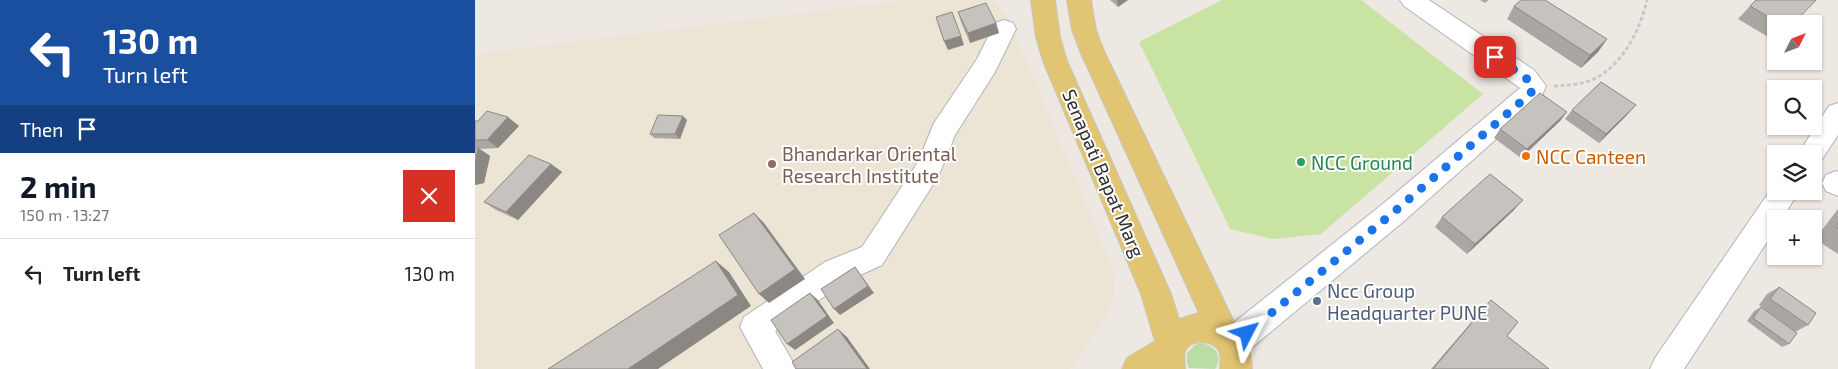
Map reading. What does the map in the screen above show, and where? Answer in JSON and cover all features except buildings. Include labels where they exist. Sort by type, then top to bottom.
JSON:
[{"type":"main road","name":"Senapati Bapat Marg","points":[[1043,0],[1048,37],[1055,61],[1156,294],[1169,354]]},
{"type":"main road","name":"Senapati Bapat Marg","points":[[1079,0],[1084,30],[1092,51],[1231,349]]},
{"type":"main road","points":[[1138,369],[1169,354],[1185,330],[1198,327],[1211,328],[1231,349]]},
{"type":"lane","points":[[1231,349],[1394,212],[1531,93],[1533,86],[1525,77],[1412,0]]},
{"type":"lane","points":[[781,369],[755,327],[835,272],[872,256],[929,167],[943,131],[986,65],[1005,29]]},
{"type":"lane","points":[[1817,145],[1838,113]]},
{"type":"lane","points":[[1666,369],[1779,200]]},
{"type":"path","points":[[1533,86],[1591,81],[1618,60],[1644,18],[1647,0]]},
{"type":"shaded area","name":"Bhandarkar Oriental Research Institute","points":[[910,0],[992,0],[1008,17],[1115,274],[1114,298],[1101,325],[1070,369],[475,369],[475,54]]},
{"type":"green space","name":"NCC Ground","points":[[1222,0],[1361,0],[1483,94],[1321,234],[1273,239],[1230,229],[1139,42]]},
{"type":"green space","points":[[1200,343],[1213,348],[1218,355],[1218,364],[1215,369],[1189,368],[1187,353]]},
{"type":"place","name":"NCC Canteen","points":[[1526,156]]},
{"type":"place","name":"NCC Ground","points":[[1301,162]]},
{"type":"place","name":"Bhandarkar Oriental Research Institute","points":[[772,164]]},
{"type":"place","name":"Ncc Group Headquarter PUNE","points":[[1317,301]]},
{"type":"route","points":[[1247,333],[1394,212],[1531,93],[1533,86],[1525,77],[1495,57]]}]
